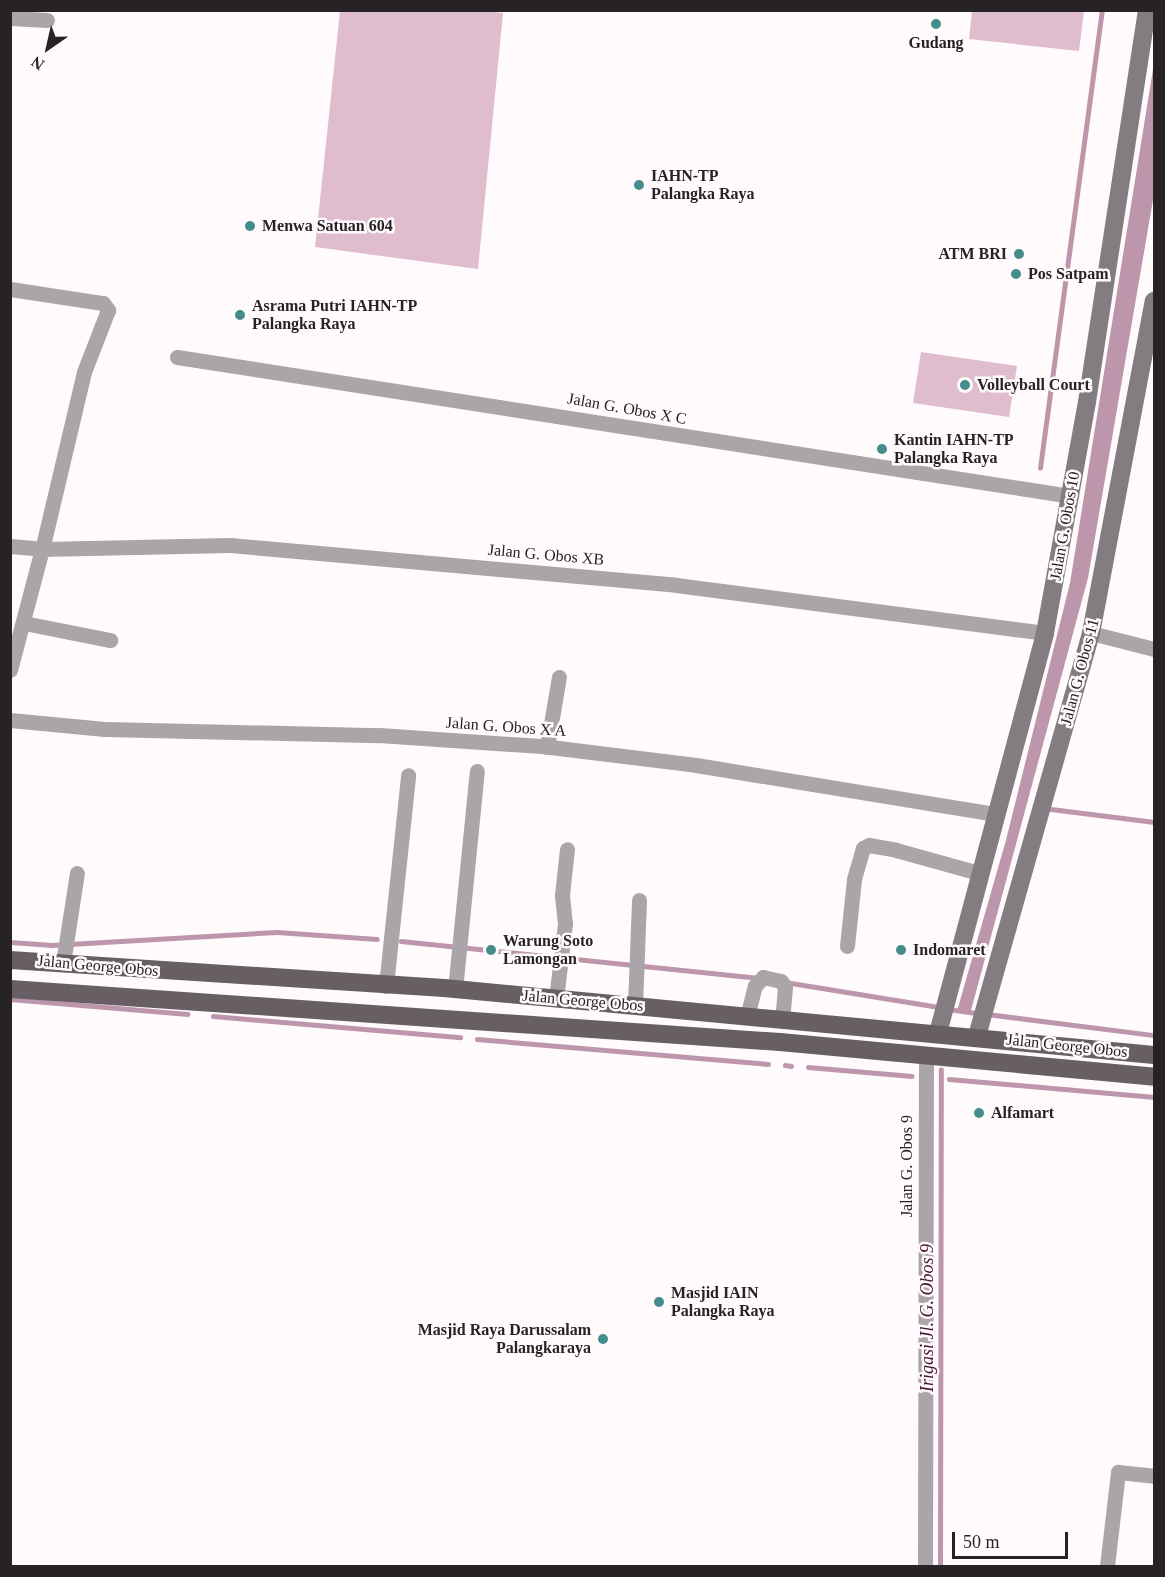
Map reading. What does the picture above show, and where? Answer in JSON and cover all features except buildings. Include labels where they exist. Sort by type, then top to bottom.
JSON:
[{"type":"main road","name":"Jalan George Obos","points":[[10,960],[455,990],[782,1020],[942,1017],[1155,1055]]},
{"type":"main road","name":"Jalan George Obos","points":[[10,989],[443,1016],[926,1054],[1155,1077]]},
{"type":"street","name":"Jalan G. Obos 10","points":[[942,1017],[1044,633],[1071,496],[1147,10]]},
{"type":"street","points":[[10,18],[47,20]]},
{"type":"street","points":[[10,289],[107,305],[107,321],[87,364],[24,623],[10,670]]},
{"type":"street","name":"Jalan G. Obos 11","points":[[981,1023],[1091,633],[1155,301]]},
{"type":"street","name":"Jalan G. Obos X C","points":[[177,357],[1071,496]]},
{"type":"street","name":"Jalan G. Obos XB","points":[[42,549],[230,545],[676,585],[1044,633]]},
{"type":"street","points":[[10,546],[42,549]]},
{"type":"street","points":[[24,623],[110,640]]},
{"type":"street","points":[[1091,633],[1155,649]]},
{"type":"street","points":[[548,747],[559,676]]},
{"type":"street","name":"Jalan G. Obos X A","points":[[10,720],[105,729],[379,735],[548,747],[696,765],[996,814]]},
{"type":"street","points":[[455,990],[477,771]]},
{"type":"street","points":[[386,986],[408,775]]},
{"type":"street","points":[[847,946],[859,854],[868,845],[979,873]]},
{"type":"street","points":[[556,999],[565,924],[562,895],[567,849]]},
{"type":"street","points":[[63,963],[77,873]]},
{"type":"street","points":[[635,1005],[639,900]]},
{"type":"street","points":[[747,1017],[755,986],[763,976],[781,981],[785,987],[782,1020]]},
{"type":"street","name":"Jalan G. Obos 9","points":[[925,1566],[926,1054]]},
{"type":"street","points":[[1107,1566],[1118,1472],[1124,1470],[1155,1476]]},
{"type":"shaded area","points":[[340,11],[503,13],[478,269],[315,247]]},
{"type":"shaded area","points":[[972,11],[1084,11],[1079,51],[969,39]]},
{"type":"shaded area","points":[[1154,63],[1154,194],[1088,578],[970,1014],[957,1011],[1006,840],[1070,583]]},
{"type":"shaded area","name":"Volleyball Court","points":[[921,352],[1017,366],[1009,417],[913,403]]},
{"type":"waterway","points":[[1040,468],[1102,10]]},
{"type":"waterway","points":[[1051,809],[1154,822]]},
{"type":"waterway","points":[[10,942],[52,945],[277,932],[377,939]]},
{"type":"waterway","points":[[401,941],[759,978]]},
{"type":"waterway","points":[[785,982],[940,1007]]},
{"type":"waterway","points":[[10,999],[187,1014]]},
{"type":"waterway","points":[[948,1009],[978,1013]]},
{"type":"waterway","points":[[987,1014],[1154,1035]]},
{"type":"waterway","points":[[213,1016],[460,1037]]},
{"type":"waterway","points":[[477,1039],[768,1064]]},
{"type":"waterway","points":[[785,1065],[791,1066]]},
{"type":"waterway","points":[[808,1067],[912,1076]]},
{"type":"waterway","name":"Irigasi Jl. G. Obos 9","points":[[940,1566],[941,1070]]},
{"type":"waterway","points":[[949,1079],[1154,1097]]},
{"type":"place","name":"Gudang","points":[[936,24]]},
{"type":"place","name":"IAHN-TP Palangka Raya","points":[[639,185]]},
{"type":"place","name":"Menwa Satuan 604","points":[[250,226]]},
{"type":"place","name":"ATM BRI","points":[[1019,254]]},
{"type":"place","name":"Pos Satpam","points":[[1016,274]]},
{"type":"place","name":"Asrama Putri IAHN-TP Palangka Raya","points":[[240,315]]},
{"type":"place","name":"Volleyball Court","points":[[965,385]]},
{"type":"place","name":"Kantin IAHN-TP Palangka Raya","points":[[882,449]]},
{"type":"place","name":"Warung Soto Lamongan","points":[[491,950]]},
{"type":"place","name":"Indomaret","points":[[901,950]]},
{"type":"place","name":"Alfamart","points":[[979,1113]]},
{"type":"place","name":"Masjid IAIN Palangka Raya","points":[[659,1302]]},
{"type":"place","name":"Masjid Raya Darussalam Palangkaraya","points":[[603,1339]]}]
